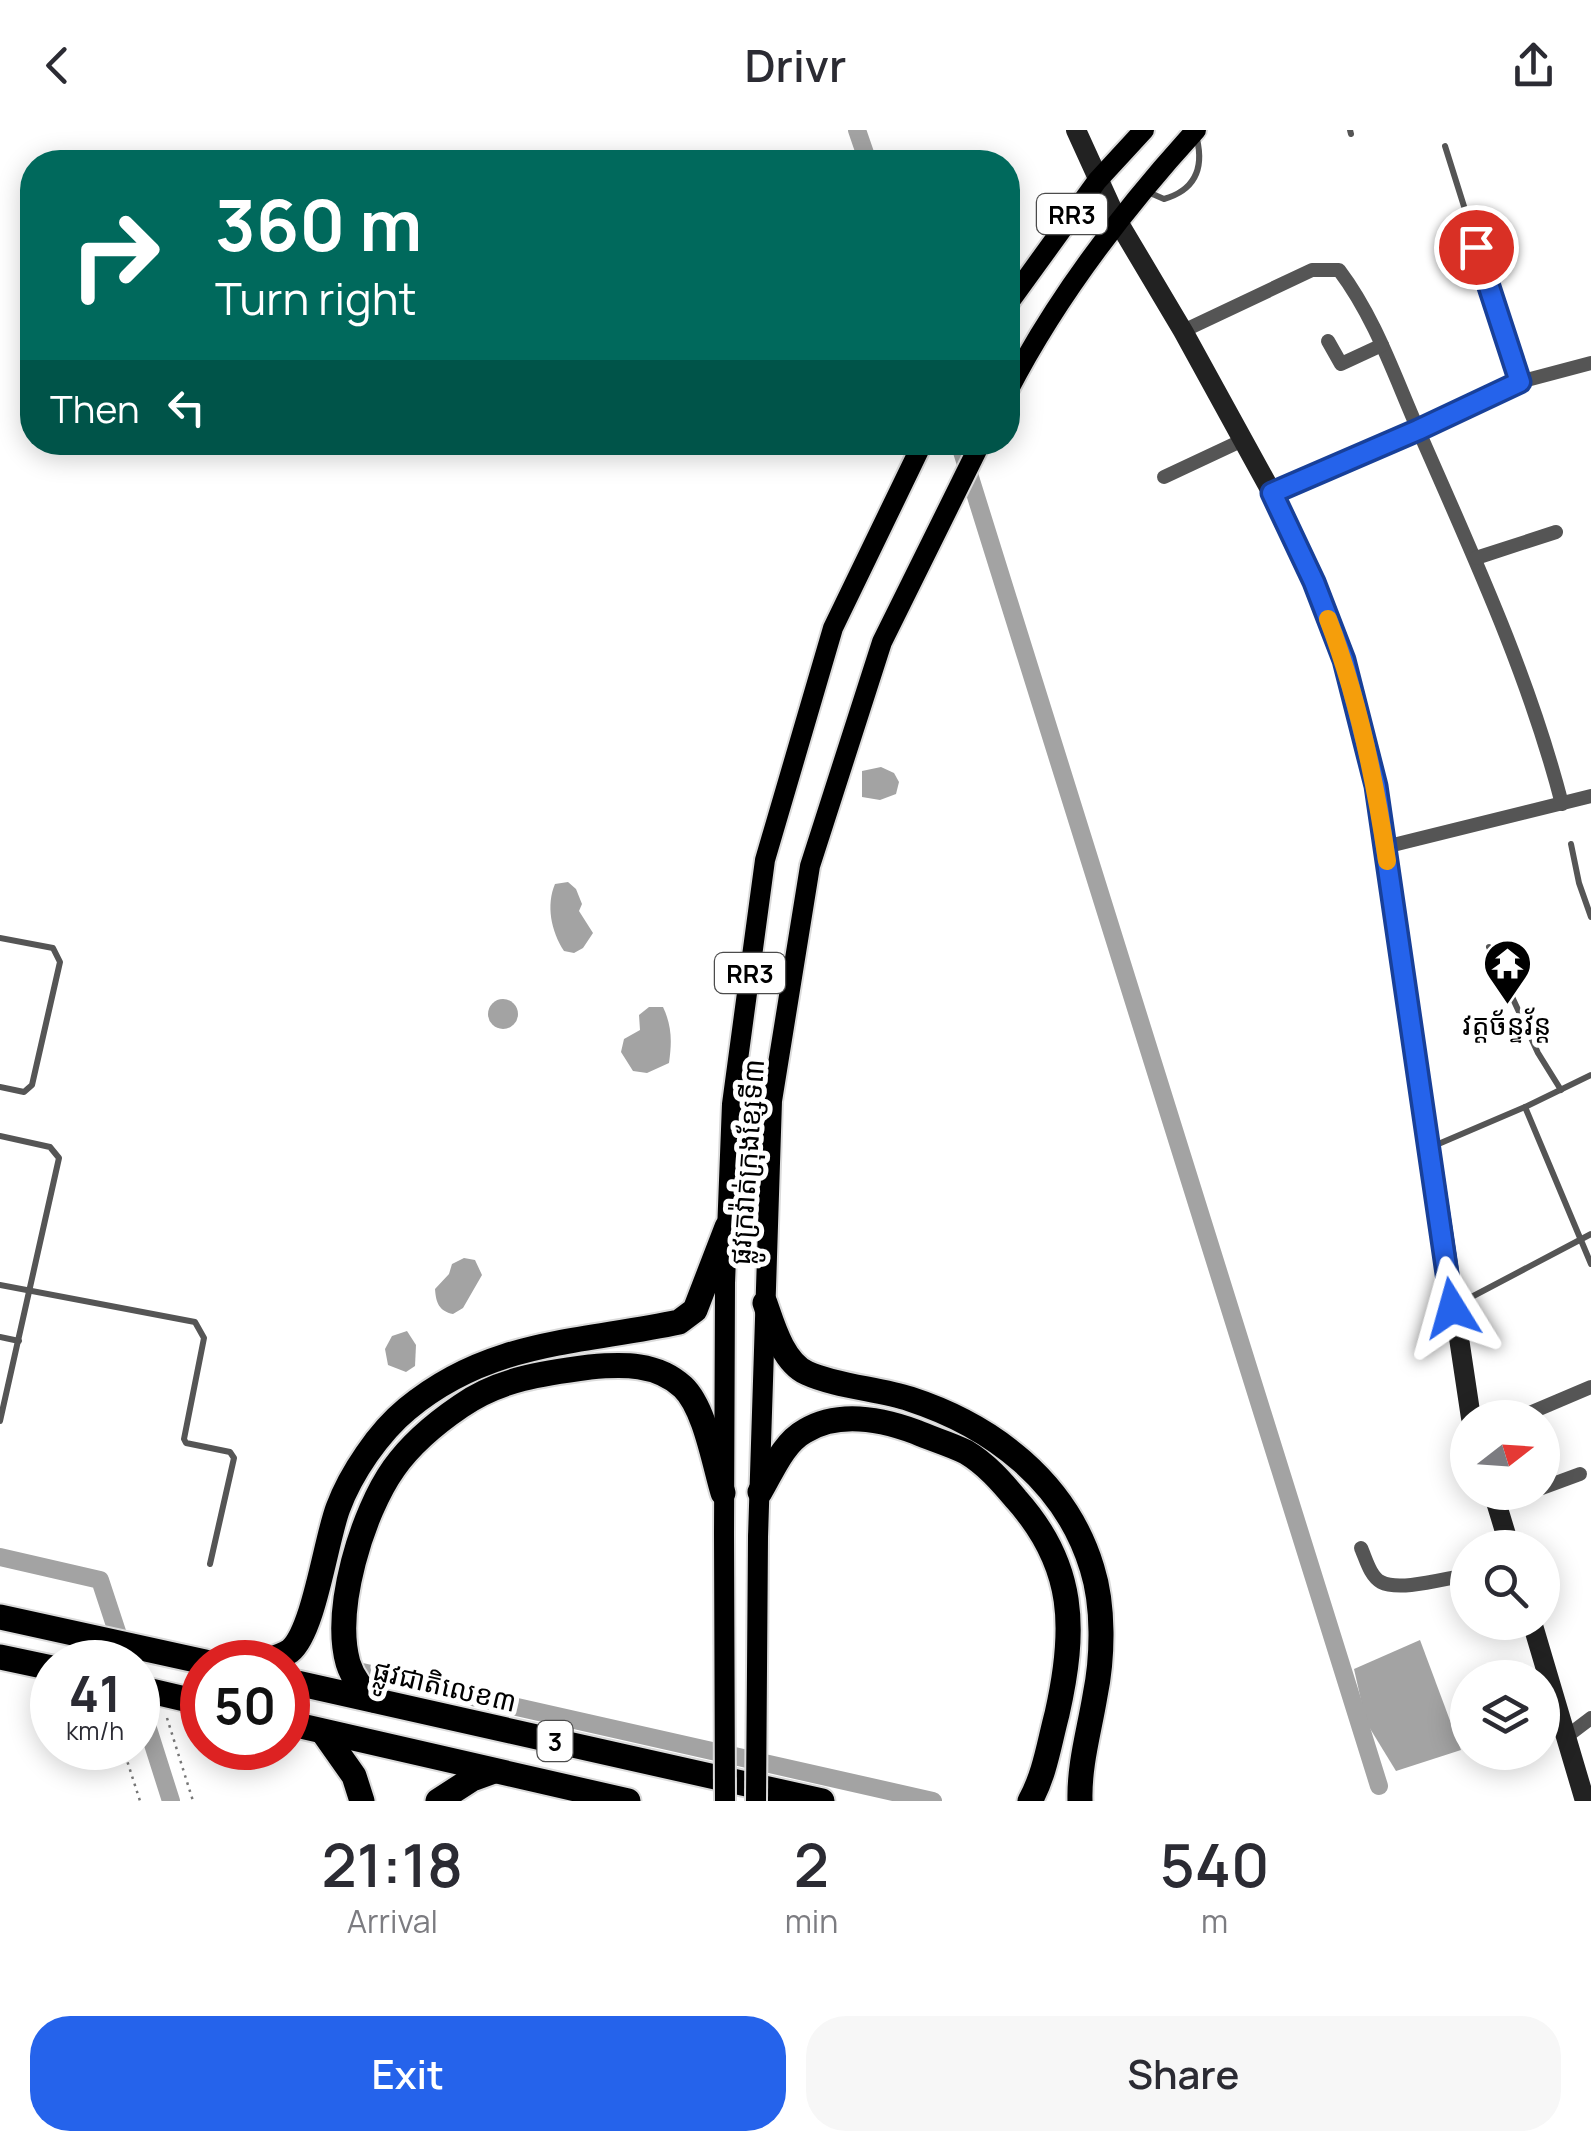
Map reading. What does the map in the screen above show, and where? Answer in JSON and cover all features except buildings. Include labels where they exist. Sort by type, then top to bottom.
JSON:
[{"type":"highway","points":[[299,1640],[308,1620],[338,1506],[355,1474],[406,1410],[470,1368],[510,1352],[678,1322],[695,1310],[727,1227]]},
{"type":"highway","points":[[765,1303],[788,1356],[805,1373],[911,1399],[973,1426],[1023,1460],[1065,1507],[1092,1569],[1100,1628],[1096,1692],[1079,1778],[1080,1801]]},
{"type":"highway","points":[[374,1700],[358,1684],[345,1648],[344,1603],[356,1558],[372,1510],[393,1469],[426,1433],[464,1404],[506,1382],[553,1372],[598,1366],[650,1367],[685,1389],[695,1405],[723,1492]]},
{"type":"highway","points":[[760,1492],[788,1445],[804,1431],[849,1418],[901,1427],[966,1452],[994,1474],[1021,1504],[1040,1528],[1068,1607],[1067,1665],[1042,1776],[1030,1801]]},
{"type":"highway","points":[[0,1618],[180,1657]]},
{"type":"highway","points":[[0,1657],[30,1663]]},
{"type":"highway","name":"ផ្លូវជាតិលេខ៣","points":[[310,1685],[822,1801]]},
{"type":"highway","name":"3","points":[[310,1729],[628,1801]]},
{"type":"highway","points":[[323,1732],[354,1776],[362,1801]]},
{"type":"highway","points":[[438,1801],[494,1771]]},
{"type":"main road","points":[[1076,130],[1117,220],[1183,330],[1272,493],[1314,582],[1344,660],[1376,786],[1468,1400]]},
{"type":"main road","name":"RR3","points":[[1020,287],[1097,180],[1144,130]]},
{"type":"main road","name":"RR3","points":[[1020,367],[1117,220],[1195,131]]},
{"type":"main road","name":"ផ្លូវក្រវ៉ាត់ក្រុងខ្សែទី៣","points":[[725,1801],[723,1492],[732,1104],[765,860],[833,628],[917,455]]},
{"type":"main road","name":"ផ្លូវក្រវ៉ាត់ក្រុងខ្សែទី៣","points":[[756,1801],[758,1537],[772,1101],[810,866],[882,642],[971,460]]},
{"type":"main road","points":[[1537,1640],[1585,1801]]},
{"type":"street","points":[[1183,330],[1312,270],[1339,270],[1356,292],[1382,345],[1476,558],[1507,636],[1562,804]]},
{"type":"street","points":[[1328,342],[1341,364],[1382,345]]},
{"type":"street","points":[[1272,493],[1520,382],[1591,363]]},
{"type":"street","points":[[1164,478],[1243,440]]},
{"type":"street","points":[[1476,558],[1556,532]]},
{"type":"street","points":[[1385,848],[1591,796]]},
{"type":"street","points":[[1560,1401],[1591,1388]]},
{"type":"street","points":[[1560,1481],[1580,1474]]},
{"type":"street","points":[[1362,1548],[1373,1574],[1382,1582],[1398,1586],[1450,1578]]},
{"type":"street","points":[[1566,1737],[1591,1718]]},
{"type":"lane","points":[[1142,189],[1164,199],[1178,194],[1195,179],[1202,159],[1195,131]]},
{"type":"lane","points":[[1444,146],[1520,382]]},
{"type":"lane","points":[[1571,844],[1591,916]]},
{"type":"lane","points":[[0,938],[53,948],[60,962],[32,1085],[24,1092],[0,1087]]},
{"type":"lane","points":[[1489,947],[1538,1053],[1561,1090]]},
{"type":"lane","points":[[1430,1147],[1591,1074]]},
{"type":"lane","points":[[1525,1107],[1591,1264]]},
{"type":"lane","points":[[0,1136],[50,1147],[59,1158],[0,1421]]},
{"type":"lane","points":[[1452,1308],[1591,1234]]},
{"type":"lane","points":[[0,1284],[195,1322],[201,1328],[204,1338],[184,1438],[186,1443],[230,1452],[234,1458],[210,1564]]},
{"type":"lane","points":[[0,1337],[19,1341]]},
{"type":"path","points":[[160,1719],[194,1801]]},
{"type":"path","points":[[131,1770],[140,1801]]},
{"type":"shaded area","points":[[881,767],[894,773],[899,782],[896,794],[880,800],[862,797],[862,771]]},
{"type":"shaded area","points":[[568,882],[576,889],[582,904],[579,911],[593,933],[583,948],[574,953],[564,951],[550,909],[555,884]]},
{"type":"shaded area","points":[[503,999],[514,1003],[518,1014],[514,1025],[503,1029],[492,1025],[488,1014],[492,1003]]},
{"type":"shaded area","points":[[649,1007],[663,1007],[671,1048],[669,1063],[647,1073],[633,1071],[621,1052],[624,1039],[640,1030],[639,1015]]},
{"type":"shaded area","points":[[464,1258],[475,1260],[482,1275],[463,1308],[453,1314],[439,1306],[435,1289],[449,1274],[452,1264]]},
{"type":"shaded area","points":[[407,1331],[416,1345],[415,1366],[406,1372],[388,1365],[385,1349],[392,1336]]},
{"type":"shaded area","points":[[1420,1640],[1450,1720],[1450,1754],[1396,1771],[1366,1722],[1354,1669]]},
{"type":"waterway","points":[[857,130],[864,150]]},
{"type":"waterway","points":[[963,455],[1379,1786]]},
{"type":"waterway","points":[[0,1557],[100,1580],[120,1640]]},
{"type":"waterway","points":[[362,1672],[933,1801]]},
{"type":"waterway","points":[[160,1766],[171,1801]]},
{"type":"slow traffic","points":[[1328,619],[1344,660],[1376,786],[1387,861]]},
{"type":"place","name":"វត្តច័ន្ទវ័ន្ត","points":[[1507,1006]]},
{"type":"route","points":[[1452,1308],[1376,786],[1344,660],[1314,582],[1272,493],[1520,382],[1476,247]]}]
